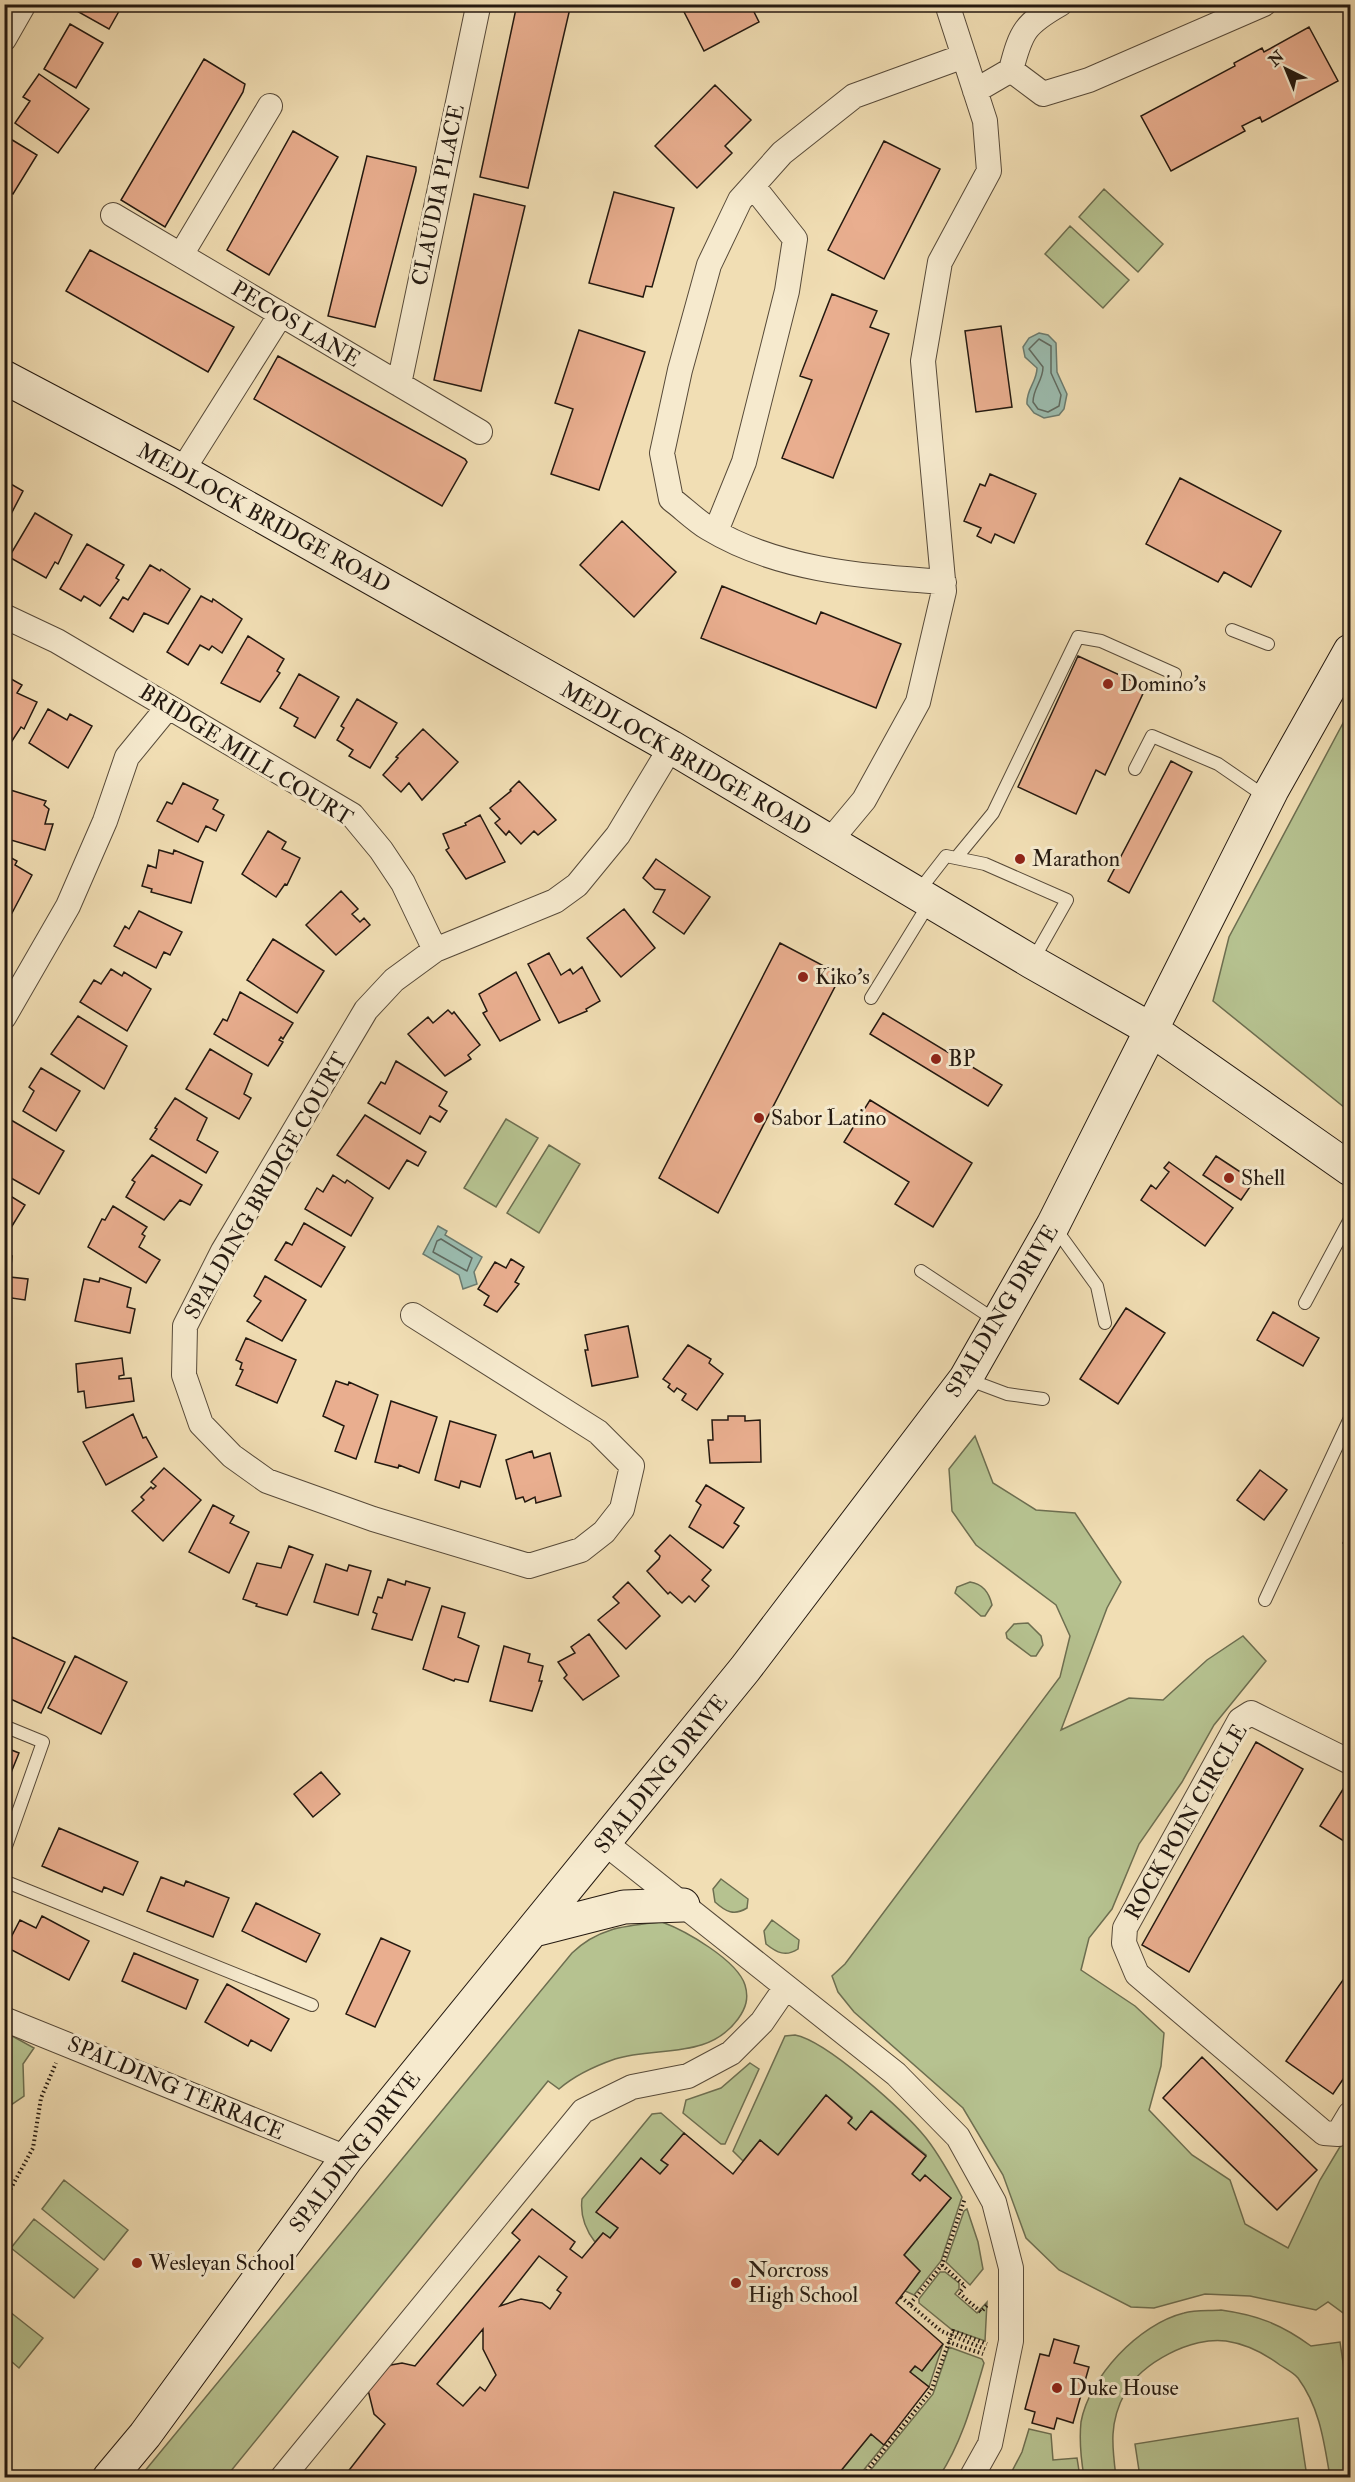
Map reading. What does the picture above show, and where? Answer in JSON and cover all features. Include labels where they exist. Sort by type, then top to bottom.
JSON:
[{"type":"main road","name":"MEDLOCK BRIDGE ROAD","points":[[4,377],[182,471],[670,747],[1032,962],[1152,1030],[1350,1169]]},
{"type":"main road","name":"SPALDING DRIVE","points":[[109,2478],[145,2435],[347,2158],[745,1668],[966,1378],[1053,1225],[1268,798],[1350,651]]},
{"type":"main road","points":[[534,1929],[624,1907],[683,1905]]},
{"type":"street","points":[[4,39],[24,4]]},
{"type":"street","points":[[829,842],[864,800],[918,702],[944,591],[923,361],[940,262],[989,171],[985,121],[947,4]]},
{"type":"street","points":[[975,91],[1011,70],[1018,41],[1033,19],[1060,4]]},
{"type":"street","points":[[1011,70],[1043,94],[1089,80],[1264,4]]},
{"type":"street","name":"CLAUDIA PLACE","points":[[399,384],[478,7]]},
{"type":"street","points":[[944,582],[856,576],[779,560],[716,531],[671,499],[662,453],[680,370],[709,265],[740,200],[782,153],[854,96],[964,56]]},
{"type":"street","points":[[182,255],[270,106]]},
{"type":"street","points":[[716,531],[744,462],[787,291],[795,239],[753,186]]},
{"type":"street","name":"PECOS LANE","points":[[113,215],[480,432]]},
{"type":"street","points":[[182,471],[281,314]]},
{"type":"street","name":"BRIDGE MILL COURT","points":[[4,616],[57,641],[352,815],[381,850],[403,883],[435,950]]},
{"type":"street","points":[[4,1017],[68,906],[105,821],[127,757],[168,707]]},
{"type":"street","name":"SPALDING BRIDGE COURT","points":[[413,1315],[598,1432],[632,1466],[622,1509],[604,1532],[581,1550],[529,1566],[373,1519],[267,1481],[231,1456],[201,1424],[184,1375],[185,1326],[235,1231],[366,1010],[394,980],[435,950],[555,901],[577,885],[618,834],[670,747]]},
{"type":"street","name":"ROCK POIN CIRCLE","points":[[1350,1762],[1251,1713],[1240,1720],[1125,1928],[1124,1943],[1137,1974],[1324,2133],[1338,2134],[1350,2114]]},
{"type":"street","points":[[605,1843],[896,2074],[958,2137],[994,2202],[1011,2268],[1011,2341],[990,2444],[970,2478]]},
{"type":"street","points":[[282,2478],[583,2111],[632,2087],[688,2076],[730,2054],[762,2022],[786,1987]]},
{"type":"street","name":"SPALDING TERRACE","points":[[4,2019],[347,2158]]},
{"type":"lane","points":[[1232,630],[1268,644]]},
{"type":"lane","points":[[956,858],[993,813],[1078,637],[1101,641],[1175,674]]},
{"type":"lane","points":[[1135,769],[1152,736],[1218,764],[1268,798]]},
{"type":"lane","points":[[871,998],[946,856],[985,864],[1067,900],[1032,962]]},
{"type":"lane","points":[[1305,1303],[1350,1219]]},
{"type":"lane","points":[[1053,1225],[1097,1286],[1106,1323]]},
{"type":"lane","points":[[921,1271],[999,1322]]},
{"type":"lane","points":[[966,1378],[1007,1394],[1043,1399]]},
{"type":"lane","points":[[1265,1600],[1350,1418]]},
{"type":"lane","points":[[4,1726],[43,1742],[4,1852]]},
{"type":"lane","points":[[4,1881],[312,2005]]},
{"type":"path","points":[[4,2201],[33,2148],[41,2098],[60,2053]]},
{"type":"path","points":[[910,2304],[942,2265],[966,2195]]},
{"type":"path","points":[[942,2265],[966,2286],[959,2293],[981,2312],[992,2300]]},
{"type":"path","points":[[901,2297],[951,2336],[986,2346]]},
{"type":"path","points":[[861,2478],[931,2391],[951,2336]]},
{"type":"path","points":[[948,2342],[982,2354]]},
{"type":"green space","points":[[1104,189],[1163,244],[1138,272],[1079,217]]},
{"type":"green space","points":[[1070,226],[1129,280],[1103,308],[1045,254]]},
{"type":"green space","points":[[1350,710],[1350,1112],[1213,1001],[1229,937]]},
{"type":"green space","points":[[506,1119],[538,1138],[496,1207],[464,1188]]},
{"type":"green space","points":[[549,1145],[580,1164],[539,1233],[507,1213]]},
{"type":"green space","points":[[975,1436],[993,1483],[1036,1510],[1075,1513],[1121,1582],[1107,1608],[1061,1730],[1129,1698],[1163,1700],[1207,1660],[1243,1636],[1266,1661],[1214,1725],[1182,1782],[1139,1844],[1112,1909],[1089,1938],[1081,1970],[1135,2006],[1164,2033],[1161,2066],[1149,2110],[1192,2155],[1230,2180],[1245,2224],[1288,2248],[1320,2180],[1350,2130],[1350,2318],[1328,2302],[1316,2310],[1250,2296],[1205,2294],[1154,2308],[1131,2307],[1059,2270],[1026,2238],[1003,2175],[963,2108],[854,2012],[838,1992],[832,1976],[845,1964],[1060,1677],[1070,1636],[1056,1605],[976,1545],[952,1511],[949,1469]]},
{"type":"green space","points":[[970,1582],[985,1589],[989,1596],[992,1605],[985,1616],[981,1616],[955,1593],[957,1587]]},
{"type":"green space","points":[[1028,1623],[1041,1636],[1043,1645],[1036,1656],[1031,1656],[1007,1638],[1006,1633],[1014,1624]]},
{"type":"green space","points":[[721,1879],[748,1899],[747,1908],[738,1912],[730,1912],[715,1902],[713,1889]]},
{"type":"green space","points":[[772,1920],[799,1940],[798,1949],[782,1953],[766,1944],[764,1931]]},
{"type":"green space","points":[[662,1922],[684,1932],[722,1956],[740,1975],[747,1994],[746,2003],[738,2019],[726,2032],[712,2041],[681,2050],[631,2055],[615,2059],[586,2071],[559,2089],[548,2081],[226,2477],[139,2478],[572,1953],[592,1938],[614,1929]]},
{"type":"green space","points":[[5,2032],[34,2048],[23,2064],[24,2096],[5,2109]]},
{"type":"green space","points":[[795,2035],[809,2040],[845,2063],[901,2111],[931,2145],[962,2197],[941,2261],[914,2295],[905,2291],[920,2271],[904,2255],[951,2198],[925,2176],[920,2181],[912,2174],[926,2155],[872,2111],[856,2130],[848,2123],[852,2117],[826,2095],[778,2155],[760,2140],[743,2161],[733,2151],[785,2036]]},
{"type":"green space","points":[[750,2063],[759,2069],[725,2144],[721,2144],[683,2113],[686,2100],[721,2088]]},
{"type":"green space","points":[[661,2113],[684,2133],[661,2160],[668,2165],[660,2174],[641,2158],[597,2212],[618,2228],[610,2238],[603,2233],[595,2242],[584,2222],[582,2199],[652,2114]]},
{"type":"green space","points":[[64,2180],[128,2230],[104,2260],[42,2209]]},
{"type":"green space","points":[[967,2209],[978,2242],[983,2269],[970,2285],[946,2262],[964,2211]]},
{"type":"green space","points":[[34,2219],[98,2269],[74,2298],[11,2248]]},
{"type":"green space","points":[[940,2272],[945,2272],[959,2283],[959,2289],[955,2294],[977,2313],[987,2302],[985,2341],[951,2329],[919,2303],[919,2299]]},
{"type":"green space","points":[[5,2308],[43,2338],[19,2368],[5,2356]]},
{"type":"green space","points":[[1221,2310],[1268,2322],[1311,2346],[1340,2342],[1350,2410],[1350,2477],[1330,2477],[1316,2413],[1296,2376],[1268,2357],[1241,2344],[1213,2341],[1183,2347],[1169,2354],[1155,2362],[1132,2382],[1120,2404],[1114,2424],[1116,2477],[1084,2477],[1081,2422],[1094,2388],[1105,2371],[1134,2340],[1167,2319],[1188,2312]]},
{"type":"green space","points":[[943,2344],[929,2387],[910,2372],[915,2366],[922,2370]]},
{"type":"green space","points":[[949,2347],[982,2359],[984,2363],[960,2436],[939,2477],[865,2477],[933,2394]]},
{"type":"green space","points":[[1298,2418],[1307,2477],[1140,2477],[1135,2444]]},
{"type":"green space","points":[[1029,2429],[1051,2434],[1053,2460],[1077,2458],[1080,2477],[1009,2477],[1022,2452]]},
{"type":"green space","points":[[871,2434],[884,2445],[858,2477],[835,2478]]},
{"type":"water","points":[[1039,333],[1048,335],[1056,343],[1057,372],[1067,394],[1064,409],[1059,415],[1044,418],[1034,413],[1027,404],[1037,368],[1025,357],[1023,347],[1029,338]]},
{"type":"water","points":[[438,1226],[447,1231],[445,1235],[482,1257],[474,1272],[477,1284],[463,1289],[459,1275],[423,1254]]},
{"type":"building","points":[[78,4],[123,4],[109,29],[75,10]]},
{"type":"building","points":[[517,4],[571,4],[528,188],[480,177]]},
{"type":"building","points":[[680,4],[750,4],[759,22],[704,51]]},
{"type":"building","points":[[70,24],[103,43],[76,88],[44,69]]},
{"type":"building","points":[[1309,27],[1338,81],[1262,122],[1260,117],[1242,126],[1245,131],[1171,171],[1141,116],[1235,66],[1234,63],[1262,48],[1264,52]]},
{"type":"building","points":[[204,59],[245,84],[243,92],[165,227],[121,200]]},
{"type":"building","points":[[39,74],[89,109],[58,153],[15,123],[30,101],[23,97]]},
{"type":"building","points":[[715,85],[751,120],[725,146],[732,153],[697,188],[655,146]]},
{"type":"building","points":[[293,131],[338,157],[269,275],[227,250]]},
{"type":"building","points":[[9,138],[37,155],[13,194],[4,188],[4,146]]},
{"type":"building","points":[[884,141],[940,169],[884,279],[828,250]]},
{"type":"building","points":[[367,156],[416,167],[375,327],[328,316]]},
{"type":"building","points":[[614,192],[674,208],[652,287],[646,286],[643,297],[589,283]]},
{"type":"building","points":[[474,194],[525,206],[481,391],[434,380]]},
{"type":"building","points":[[90,250],[234,327],[208,372],[66,291]]},
{"type":"building","points":[[832,294],[877,311],[870,327],[889,334],[833,478],[782,458],[812,380],[800,376]]},
{"type":"building","points":[[1001,326],[1012,407],[976,412],[965,331]]},
{"type":"building","points":[[579,330],[645,352],[599,490],[551,474],[573,409],[555,403]]},
{"type":"building","points":[[278,356],[465,459],[467,462],[442,506],[254,399]]},
{"type":"building","points":[[990,474],[1036,494],[1014,543],[995,534],[991,543],[977,536],[981,528],[964,521],[980,484],[985,486]]},
{"type":"building","points":[[1180,478],[1281,531],[1251,587],[1224,572],[1218,582],[1146,544]]},
{"type":"building","points":[[4,480],[23,491],[10,516],[8,514],[4,519]]},
{"type":"building","points":[[35,513],[72,535],[58,564],[55,562],[46,578],[9,557]]},
{"type":"building","points":[[622,521],[676,572],[634,617],[580,565]]},
{"type":"building","points":[[87,544],[124,565],[116,578],[119,580],[100,606],[84,596],[81,601],[60,589]]},
{"type":"building","points":[[150,565],[160,571],[161,569],[190,589],[168,624],[144,613],[133,632],[110,618],[123,597],[128,600]]},
{"type":"building","points":[[722,586],[816,624],[821,612],[901,644],[876,708],[701,638]]},
{"type":"building","points":[[201,596],[212,602],[213,599],[242,619],[222,653],[212,646],[209,650],[200,645],[188,665],[167,652]]},
{"type":"building","points":[[248,636],[284,659],[277,671],[280,673],[260,702],[221,683]]},
{"type":"building","points":[[1078,656],[1146,687],[1105,775],[1096,770],[1076,814],[1018,787]]},
{"type":"building","points":[[299,674],[339,697],[315,738],[294,726],[298,718],[280,708]]},
{"type":"building","points":[[4,675],[22,685],[17,693],[37,702],[24,729],[21,727],[12,741],[4,736]]},
{"type":"building","points":[[357,699],[397,723],[370,768],[349,756],[353,750],[337,740],[344,728],[341,726]]},
{"type":"building","points":[[48,709],[67,720],[70,714],[92,726],[68,768],[29,743]]},
{"type":"building","points":[[423,729],[458,762],[422,800],[409,783],[401,792],[383,775],[398,758],[396,757]]},
{"type":"building","points":[[1171,761],[1192,772],[1129,893],[1108,881]]},
{"type":"building","points":[[519,781],[556,820],[538,835],[534,831],[521,844],[509,831],[506,835],[495,823],[500,819],[490,808],[511,791]]},
{"type":"building","points":[[183,783],[218,800],[213,809],[224,815],[216,831],[206,826],[198,842],[157,821],[167,802],[172,804]]},
{"type":"building","points":[[4,788],[46,801],[44,805],[49,809],[45,824],[53,824],[45,850],[4,838]]},
{"type":"building","points":[[480,815],[505,862],[466,879],[446,850],[449,848],[443,834],[466,825],[465,823]]},
{"type":"building","points":[[268,831],[286,842],[282,849],[300,858],[287,885],[285,884],[276,897],[242,874]]},
{"type":"building","points":[[159,850],[173,854],[174,850],[203,862],[191,903],[151,892],[152,889],[142,886],[148,865],[156,868]]},
{"type":"building","points":[[4,854],[17,861],[15,865],[32,875],[12,913],[4,908]]},
{"type":"building","points":[[656,859],[710,897],[684,934],[653,912],[665,890],[655,889],[643,878]]},
{"type":"building","points":[[341,891],[358,909],[352,914],[360,922],[364,918],[370,925],[336,955],[306,925]]},
{"type":"building","points":[[624,909],[655,948],[621,977],[587,938]]},
{"type":"building","points":[[139,911],[182,932],[170,955],[164,952],[156,968],[114,946],[125,926],[129,929]]},
{"type":"building","points":[[273,939],[324,971],[297,1013],[247,980]]},
{"type":"building","points":[[780,943],[841,975],[718,1213],[659,1178]]},
{"type":"building","points":[[549,953],[561,975],[570,969],[573,974],[582,967],[600,1001],[586,1009],[587,1011],[559,1023],[528,964]]},
{"type":"building","points":[[111,969],[122,976],[124,972],[151,989],[127,1031],[80,1002],[94,980],[101,984]]},
{"type":"building","points":[[516,972],[540,1020],[500,1041],[483,1013],[487,1011],[479,994]]},
{"type":"building","points":[[240,992],[293,1023],[283,1039],[281,1037],[279,1040],[283,1042],[268,1066],[214,1034],[223,1019],[227,1021]]},
{"type":"building","points":[[448,1010],[452,1014],[454,1012],[480,1045],[468,1055],[471,1059],[445,1076],[408,1034],[428,1017],[433,1023]]},
{"type":"building","name":"BP","points":[[883,1013],[1002,1085],[988,1106],[870,1034]]},
{"type":"building","points":[[78,1016],[127,1046],[104,1089],[51,1054]]},
{"type":"building","points":[[210,1049],[252,1074],[244,1094],[251,1098],[239,1119],[186,1089]]},
{"type":"building","points":[[396,1061],[447,1092],[439,1106],[447,1111],[440,1122],[430,1116],[420,1134],[368,1103],[381,1082],[385,1084]]},
{"type":"building","points":[[41,1068],[80,1091],[56,1131],[23,1111],[34,1091],[29,1087]]},
{"type":"building","points":[[175,1098],[207,1118],[197,1140],[218,1152],[206,1173],[150,1139]]},
{"type":"building","points":[[870,1100],[972,1163],[933,1227],[895,1204],[909,1182],[844,1142]]},
{"type":"building","points":[[365,1115],[426,1152],[418,1166],[407,1160],[389,1189],[337,1155]]},
{"type":"building","points":[[11,1120],[64,1151],[39,1194],[4,1174],[4,1153],[7,1148],[4,1147],[4,1131]]},
{"type":"building","points":[[152,1155],[202,1185],[190,1205],[180,1200],[164,1220],[126,1197],[135,1182],[132,1180]]},
{"type":"building","name":"Shell","points":[[1216,1156],[1254,1181],[1241,1200],[1203,1175]]},
{"type":"building","points":[[1169,1162],[1233,1208],[1205,1246],[1141,1200],[1151,1185],[1156,1189],[1169,1172],[1164,1168]]},
{"type":"building","points":[[333,1175],[345,1183],[347,1180],[373,1198],[351,1236],[305,1209],[317,1188],[323,1192]]},
{"type":"building","points":[[4,1192],[25,1205],[4,1239]]},
{"type":"building","points":[[113,1206],[147,1227],[142,1234],[145,1236],[139,1247],[160,1260],[146,1283],[88,1247],[102,1219],[105,1220]]},
{"type":"building","points":[[304,1223],[345,1247],[321,1287],[275,1260],[286,1242],[292,1245]]},
{"type":"building","points":[[4,1255],[12,1256],[10,1277],[28,1279],[25,1300],[5,1297],[4,1299]]},
{"type":"building","points":[[511,1259],[524,1267],[515,1282],[519,1284],[497,1312],[484,1305],[489,1296],[478,1289],[495,1262],[506,1268]]},
{"type":"building","points":[[265,1276],[306,1300],[282,1341],[247,1321],[261,1301],[254,1296]]},
{"type":"building","points":[[100,1278],[131,1288],[127,1307],[135,1309],[130,1333],[75,1321],[84,1279],[99,1282]]},
{"type":"building","points":[[1126,1308],[1165,1333],[1118,1404],[1080,1379]]},
{"type":"building","points":[[1273,1312],[1319,1338],[1303,1366],[1257,1340]]},
{"type":"building","points":[[628,1326],[638,1377],[592,1386],[585,1350],[588,1350],[585,1335]]},
{"type":"building","points":[[4,1338],[11,1341],[4,1356]]},
{"type":"building","points":[[246,1338],[296,1360],[277,1403],[236,1385],[243,1370],[240,1369],[242,1363],[236,1360]]},
{"type":"building","points":[[688,1345],[711,1359],[709,1363],[723,1374],[697,1410],[682,1400],[686,1394],[677,1388],[674,1392],[668,1387],[670,1384],[663,1379]]},
{"type":"building","points":[[122,1358],[124,1375],[119,1376],[119,1379],[131,1378],[134,1401],[86,1408],[84,1391],[78,1392],[76,1364]]},
{"type":"building","points":[[336,1381],[348,1385],[349,1382],[378,1395],[356,1459],[335,1451],[344,1426],[323,1416]]},
{"type":"building","points":[[391,1401],[437,1417],[419,1473],[399,1465],[398,1468],[375,1462]]},
{"type":"building","points":[[133,1414],[143,1438],[146,1437],[157,1457],[106,1485],[83,1442]]},
{"type":"building","points":[[728,1416],[745,1416],[745,1421],[760,1420],[761,1462],[710,1463],[708,1440],[713,1440],[712,1420],[728,1420]]},
{"type":"building","points":[[450,1421],[496,1435],[480,1487],[461,1481],[459,1488],[435,1480]]},
{"type":"building","points":[[532,1451],[534,1458],[550,1453],[561,1496],[536,1503],[535,1497],[525,1502],[523,1497],[516,1499],[506,1460]]},
{"type":"building","points":[[164,1468],[201,1500],[163,1541],[132,1511],[144,1500],[141,1497],[151,1487],[153,1489],[156,1486],[151,1482]]},
{"type":"building","points":[[1260,1470],[1287,1490],[1264,1520],[1237,1500]]},
{"type":"building","points":[[706,1485],[744,1508],[734,1523],[739,1526],[723,1548],[689,1527],[701,1505],[696,1501]]},
{"type":"building","points":[[213,1505],[234,1516],[230,1523],[249,1532],[229,1573],[189,1552]]},
{"type":"building","points":[[1350,1530],[1350,1548],[1343,1543]]},
{"type":"building","points":[[670,1535],[711,1570],[702,1580],[709,1586],[695,1602],[689,1596],[682,1603],[670,1592],[668,1594],[647,1571],[659,1559],[660,1556],[655,1551]]},
{"type":"building","points":[[289,1546],[313,1555],[287,1615],[256,1606],[257,1604],[243,1599],[257,1563],[281,1568]]},
{"type":"building","points":[[326,1564],[347,1571],[349,1565],[371,1571],[358,1615],[314,1602]]},
{"type":"building","points":[[388,1579],[405,1585],[406,1581],[430,1588],[412,1640],[372,1629],[377,1614],[373,1612],[378,1597],[382,1598]]},
{"type":"building","points":[[628,1582],[660,1616],[626,1649],[598,1620],[619,1603],[613,1597]]},
{"type":"building","points":[[442,1606],[465,1613],[458,1637],[479,1646],[468,1682],[455,1679],[454,1681],[423,1669]]},
{"type":"building","points":[[589,1634],[619,1676],[583,1700],[564,1678],[567,1675],[558,1662],[575,1653],[571,1647]]},
{"type":"building","points":[[12,1637],[65,1662],[41,1713],[4,1696],[4,1653]]},
{"type":"building","points":[[504,1646],[530,1654],[528,1662],[543,1666],[539,1681],[542,1681],[532,1711],[490,1701]]},
{"type":"building","points":[[75,1656],[127,1682],[101,1734],[48,1708]]},
{"type":"building","points":[[1256,1742],[1303,1769],[1189,1972],[1142,1945]]},
{"type":"building","points":[[4,1747],[19,1753],[4,1790]]},
{"type":"building","points":[[321,1772],[340,1794],[313,1817],[294,1794]]},
{"type":"building","points":[[1350,1778],[1350,1845],[1320,1826]]},
{"type":"building","points":[[59,1828],[138,1862],[123,1895],[104,1887],[102,1892],[42,1866]]},
{"type":"building","points":[[161,1877],[184,1886],[186,1881],[229,1898],[213,1937],[147,1911]]},
{"type":"building","points":[[256,1903],[320,1934],[306,1962],[242,1931]]},
{"type":"building","points":[[42,1916],[89,1941],[69,1980],[6,1947],[20,1920],[36,1928]]},
{"type":"building","points":[[381,1938],[410,1951],[375,2027],[346,2014]]},
{"type":"building","points":[[134,1953],[198,1980],[186,2009],[122,1981]]},
{"type":"building","points":[[1350,1970],[1350,2069],[1333,2094],[1286,2061]]},
{"type":"building","points":[[227,1984],[289,2019],[271,2051],[251,2040],[248,2046],[205,2022]]},
{"type":"building","points":[[1202,2057],[1317,2170],[1277,2210],[1163,2098]]},
{"type":"building","name":"Norcross High School","points":[[826,2095],[852,2118],[848,2123],[856,2130],[871,2111],[926,2156],[912,2174],[920,2181],[925,2175],[951,2198],[904,2255],[920,2271],[896,2303],[943,2344],[922,2371],[915,2366],[910,2372],[929,2387],[884,2445],[871,2434],[835,2478],[343,2478],[385,2424],[374,2414],[368,2390],[380,2371],[391,2365],[402,2363],[415,2366],[520,2240],[512,2233],[532,2209],[575,2242],[570,2249],[582,2258],[603,2233],[610,2238],[618,2228],[596,2212],[641,2158],[660,2174],[668,2165],[661,2160],[684,2133],[733,2174],[760,2140],[778,2155]],"holes":[[[539,2256],[567,2277],[557,2290],[561,2293],[550,2309],[542,2303],[521,2299],[500,2306]],[[483,2329],[483,2349],[496,2375],[485,2391],[480,2387],[463,2406],[437,2384]]]},
{"type":"building","name":"Duke House","points":[[1054,2339],[1079,2346],[1074,2363],[1089,2367],[1073,2423],[1057,2418],[1054,2429],[1032,2423],[1035,2412],[1025,2409],[1040,2354],[1049,2356]]},
{"type":"place","name":"Domino's","points":[[1108,684]]},
{"type":"place","name":"Marathon","points":[[1020,859]]},
{"type":"place","name":"Kiko's","points":[[803,977]]},
{"type":"place","name":"BP","points":[[936,1059]]},
{"type":"place","name":"Sabor Latino","points":[[759,1118]]},
{"type":"place","name":"Shell","points":[[1229,1178]]},
{"type":"place","name":"Wesleyan School","points":[[137,2263]]},
{"type":"place","name":"Norcross High School","points":[[736,2283]]},
{"type":"place","name":"Duke House","points":[[1057,2388]]}]
